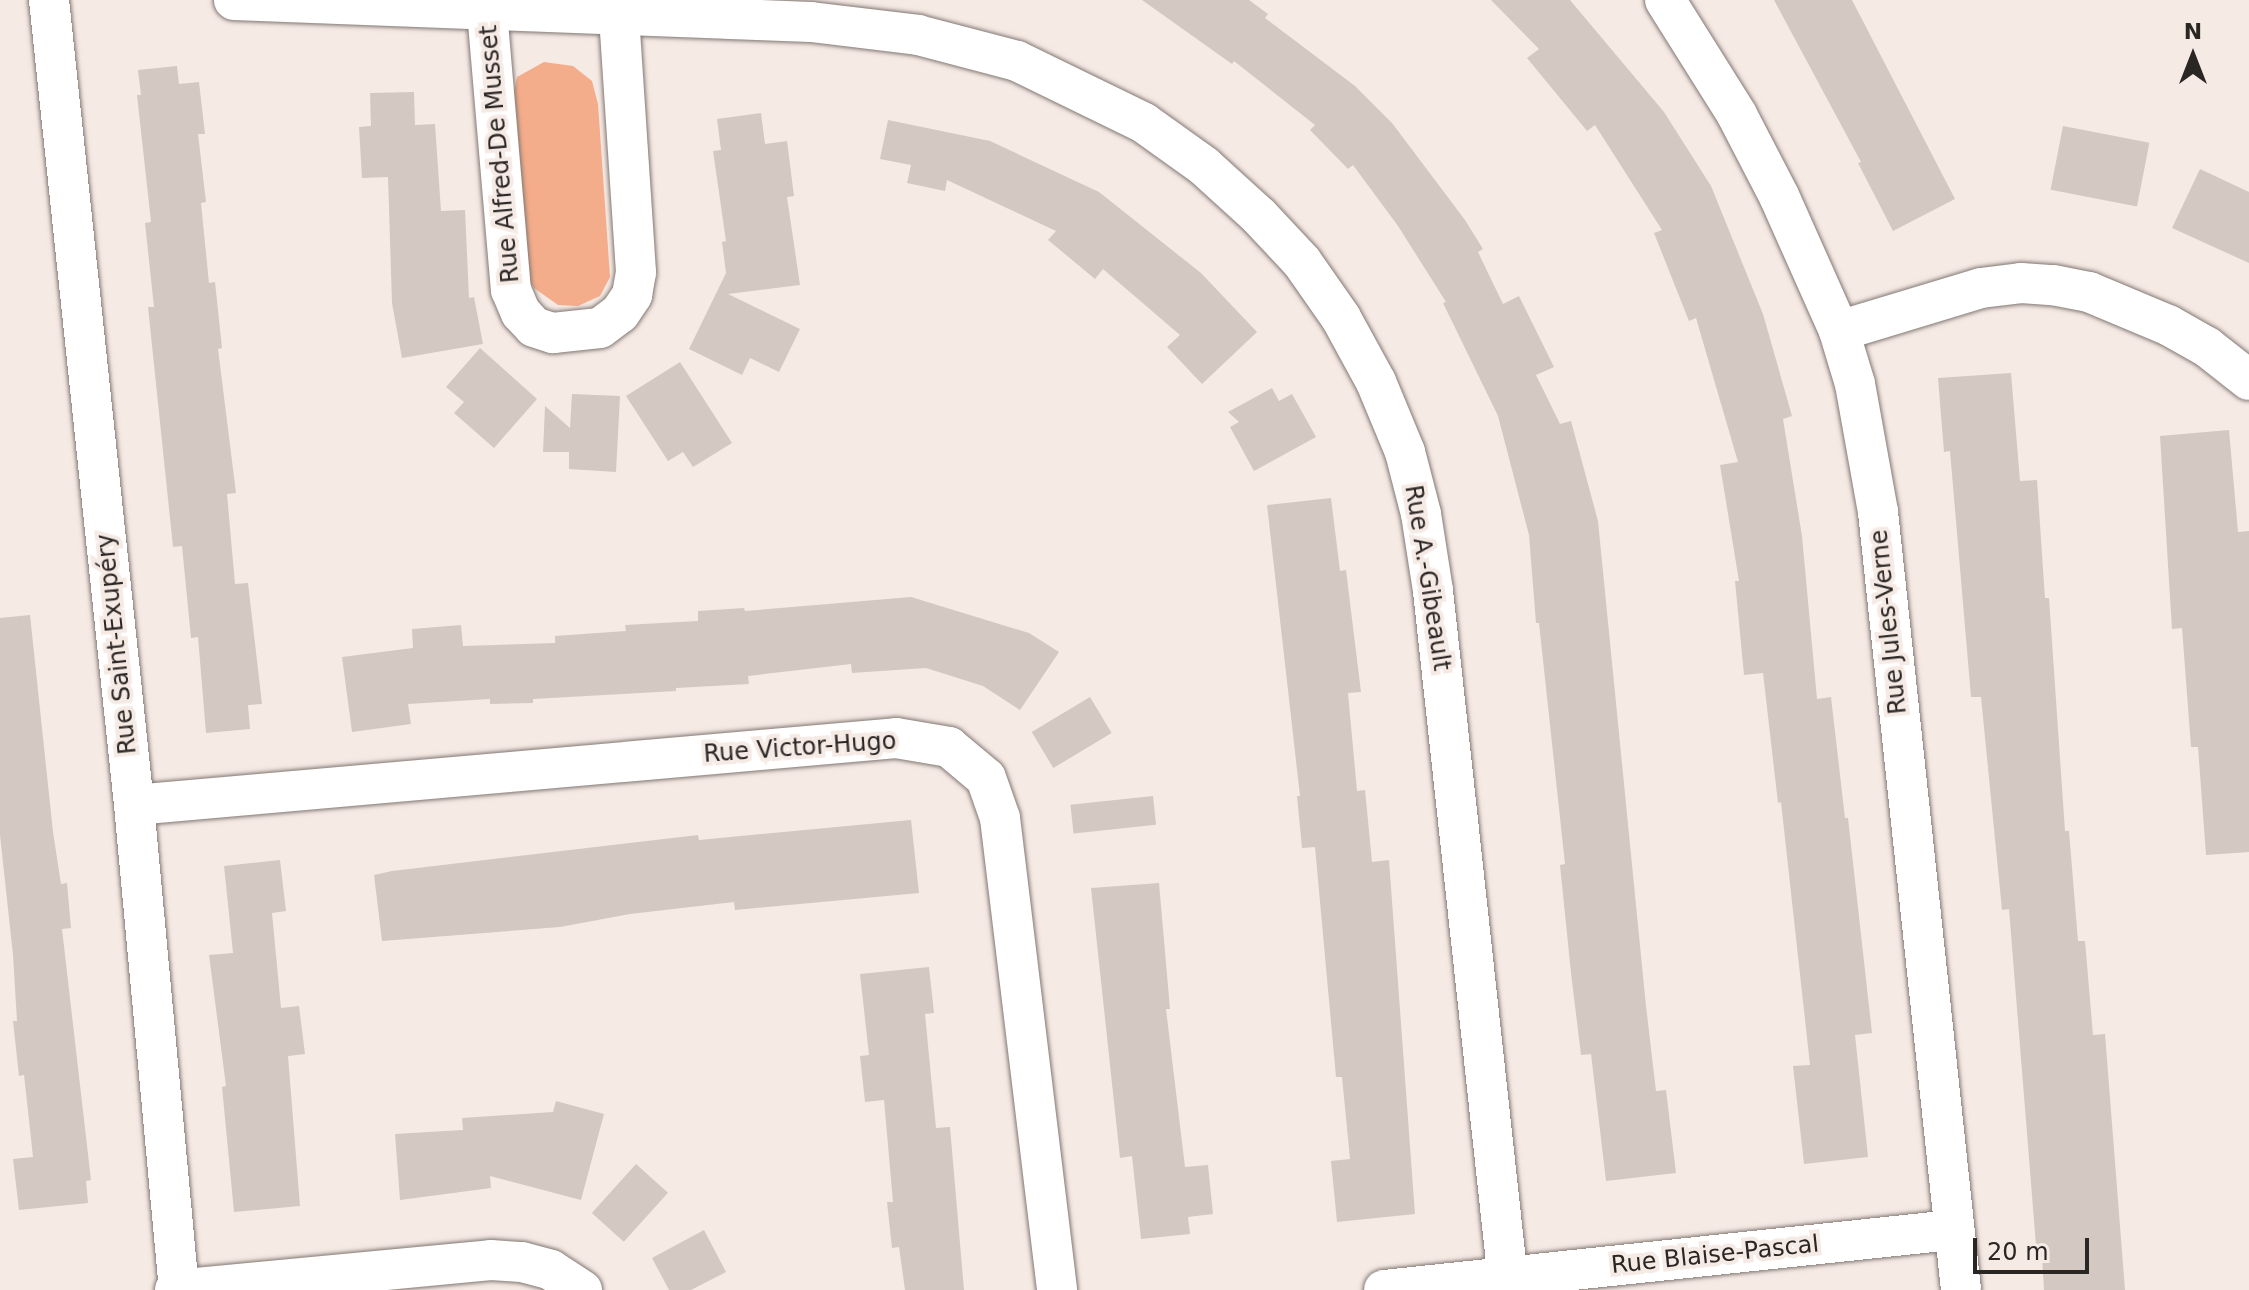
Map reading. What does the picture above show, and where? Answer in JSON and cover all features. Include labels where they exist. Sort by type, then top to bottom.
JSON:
[{"type":"street","name":"Rue Saint-Exupéry","points":[[49,0],[134,805],[177,1290]]},
{"type":"street","name":"Rue A.-Gibeault","points":[[234,0],[870,27],[962,44],[1017,61],[1144,123],[1204,166],[1259,216],[1302,262],[1341,318],[1376,382],[1405,452],[1421,514],[1435,607],[1508,1284]]},
{"type":"street","name":"Rue Jules-Verne","points":[[1665,0],[1737,115],[1779,196],[1839,331],[1855,384],[1878,512],[1952,1230],[1961,1290]]},
{"type":"street","name":"Rue Alfred-De Musset","points":[[487,11],[511,290],[521,313],[534,327],[553,333],[600,328],[620,313],[632,295],[636,272],[619,16]]},
{"type":"street","points":[[1839,331],[1981,288],[2021,283],[2053,285],[2089,292],[2168,325],[2207,347],[2249,380]]},
{"type":"street","name":"Rue Victor-Hugo","points":[[134,805],[896,738],[949,747],[986,778],[1000,818],[1057,1290]]},
{"type":"street","name":"Rue Blaise-Pascal","points":[[1384,1290],[1508,1284],[1952,1230]]},
{"type":"street","points":[[177,1290],[491,1260],[522,1262],[551,1270],[582,1290]]},
{"type":"shaded area","points":[[544,62],[573,66],[592,81],[598,104],[610,277],[600,296],[578,306],[558,305],[534,288],[524,272],[511,106],[517,77]]},
{"type":"building","points":[[1142,0],[1249,0],[1268,14],[1265,18],[1355,86],[1392,123],[1465,220],[1483,249],[1478,252],[1503,304],[1519,296],[1554,367],[1536,375],[1560,424],[1571,421],[1598,521],[1656,1091],[1666,1090],[1676,1173],[1606,1181],[1591,1054],[1581,1055],[1571,973],[1560,865],[1565,864],[1539,623],[1536,623],[1529,535],[1498,416],[1443,303],[1446,302],[1398,226],[1353,165],[1348,169],[1310,130],[1315,125],[1234,61],[1232,64]]},
{"type":"building","points":[[1491,0],[1570,0],[1664,112],[1711,186],[1763,314],[1792,416],[1783,419],[1802,536],[1817,699],[1831,697],[1845,818],[1848,818],[1872,1033],[1855,1035],[1868,1157],[1804,1164],[1793,1066],[1810,1065],[1781,802],[1778,803],[1763,673],[1744,675],[1735,581],[1739,581],[1720,465],[1738,462],[1696,318],[1689,321],[1654,233],[1662,230],[1595,125],[1587,131],[1527,58],[1539,49]]},
{"type":"building","points":[[1774,0],[1852,0],[1955,199],[1893,231],[1858,163],[1861,162]]},
{"type":"building","points":[[177,66],[179,84],[199,82],[205,134],[198,134],[206,202],[201,203],[209,283],[215,282],[222,348],[218,349],[236,493],[227,494],[235,584],[248,583],[262,704],[248,705],[250,729],[206,733],[198,637],[191,638],[182,546],[173,547],[148,307],[154,307],[145,223],[151,222],[137,95],[141,95],[138,70]]},
{"type":"building","points":[[414,92],[415,125],[435,124],[441,211],[465,210],[469,298],[474,297],[483,344],[402,358],[392,303],[388,177],[362,178],[359,127],[371,126],[370,93]]},
{"type":"building","points":[[761,113],[765,144],[787,141],[794,196],[787,197],[800,285],[728,294],[800,329],[779,372],[750,358],[742,375],[689,349],[726,273],[722,242],[726,241],[713,151],[721,150],[717,119]]},
{"type":"building","points":[[888,120],[990,141],[1099,192],[1201,273],[1257,332],[1202,384],[1167,347],[1180,335],[1103,269],[1095,279],[1048,240],[1056,231],[947,180],[945,191],[907,183],[911,165],[880,159]]},
{"type":"building","points":[[2063,126],[2149,143],[2137,207],[2051,190]]},
{"type":"building","points":[[2200,169],[2249,192],[2249,263],[2172,228]]},
{"type":"building","points":[[480,348],[537,399],[494,448],[454,413],[464,402],[446,387]]},
{"type":"building","points":[[680,362],[732,443],[693,467],[683,452],[668,461],[626,396]]},
{"type":"building","points":[[2011,373],[2020,481],[2037,480],[2045,598],[2049,598],[2065,831],[2069,831],[2078,941],[2085,941],[2093,1035],[2105,1034],[2125,1290],[2044,1290],[2042,1257],[2037,1258],[2009,909],[2002,910],[1981,697],[1971,697],[1950,451],[1944,452],[1938,378]]},
{"type":"building","points":[[1272,388],[1279,401],[1292,394],[1316,437],[1254,471],[1230,427],[1239,422],[1228,412]]},
{"type":"building","points":[[572,394],[620,396],[616,472],[569,469],[569,452],[543,452],[545,406],[570,428]]},
{"type":"building","points":[[2229,430],[2238,532],[2249,531],[2249,852],[2206,855],[2198,747],[2191,747],[2182,628],[2172,629],[2160,436]]},
{"type":"building","points":[[1331,498],[1340,571],[1346,570],[1361,692],[1348,693],[1357,791],[1365,790],[1372,862],[1389,860],[1415,1214],[1337,1222],[1331,1161],[1350,1159],[1342,1077],[1336,1077],[1315,847],[1302,848],[1297,796],[1300,796],[1267,505]]},
{"type":"building","points":[[911,597],[1029,633],[1059,652],[1020,710],[983,686],[926,668],[852,673],[851,664],[748,676],[749,684],[676,688],[676,691],[533,699],[533,703],[490,704],[490,699],[408,704],[411,724],[352,732],[342,657],[413,648],[412,629],[461,625],[463,646],[555,643],[555,636],[626,631],[625,625],[698,621],[698,611],[744,608],[745,611]]},
{"type":"building","points":[[30,615],[53,832],[61,884],[67,883],[71,928],[62,929],[91,1180],[86,1181],[88,1203],[19,1210],[13,1159],[33,1157],[24,1075],[19,1076],[13,1021],[17,1021],[13,955],[0,835],[0,618]]},
{"type":"building","points":[[1090,697],[1112,733],[1053,768],[1032,732]]},
{"type":"building","points":[[1153,796],[1156,825],[1073,834],[1070,805]]},
{"type":"building","points":[[911,820],[919,893],[735,910],[734,902],[630,914],[560,927],[382,941],[374,875],[698,835],[699,840]]},
{"type":"building","points":[[280,860],[286,911],[272,913],[281,1008],[299,1006],[305,1054],[288,1056],[300,1206],[234,1212],[222,1087],[226,1086],[209,955],[233,953],[224,866]]},
{"type":"building","points":[[1159,883],[1170,1009],[1166,1009],[1185,1167],[1208,1165],[1213,1214],[1188,1217],[1190,1234],[1141,1239],[1132,1156],[1120,1158],[1091,888]]},
{"type":"building","points":[[929,967],[934,1013],[925,1014],[936,1128],[950,1127],[964,1290],[905,1290],[899,1247],[892,1248],[887,1202],[893,1202],[884,1100],[865,1102],[860,1056],[869,1055],[860,974]]},
{"type":"building","points":[[556,1101],[604,1114],[581,1200],[490,1176],[491,1188],[400,1200],[395,1134],[463,1130],[462,1118],[553,1112]]},
{"type":"building","points":[[636,1164],[668,1193],[624,1242],[592,1213]]},
{"type":"building","points":[[704,1230],[726,1272],[691,1290],[669,1290],[652,1258]]}]
